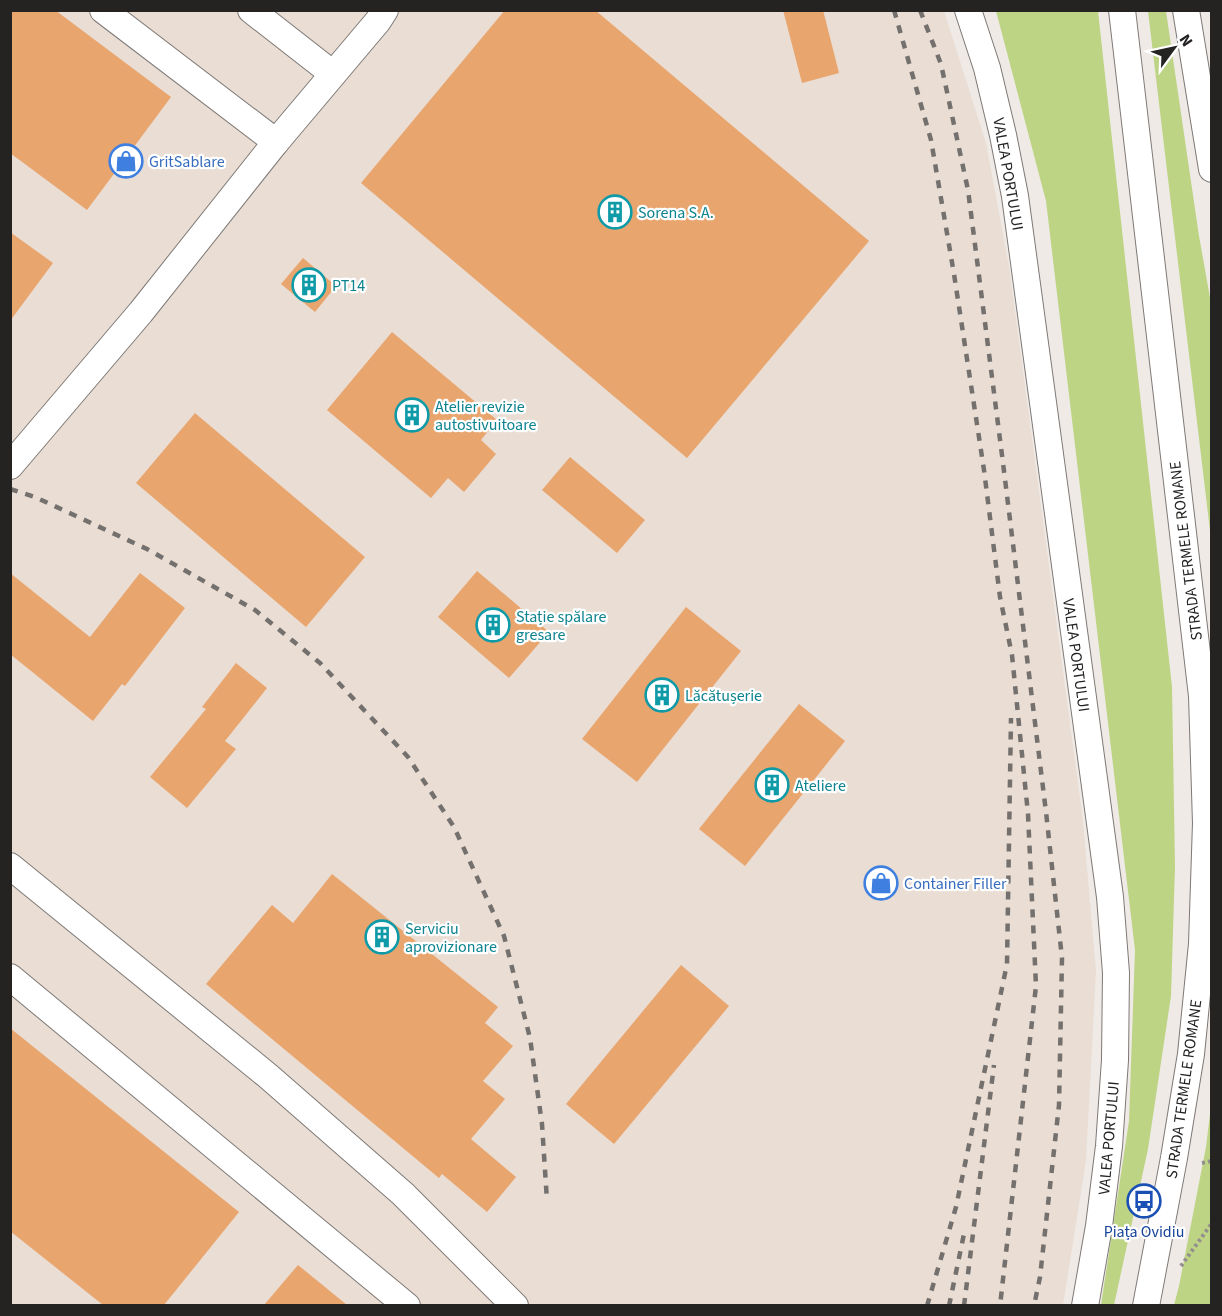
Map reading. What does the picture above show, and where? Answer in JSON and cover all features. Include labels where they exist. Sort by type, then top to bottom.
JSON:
[{"type":"street","points":[[103,10],[276,142]]},
{"type":"street","points":[[251,10],[333,74]]},
{"type":"street","points":[[14,457],[141,312],[276,142],[386,10]]},
{"type":"street","name":"VALEA PORTULUI","points":[[968,10],[987,68],[1015,196],[1110,897],[1116,973],[1116,1060],[1099,1226],[1084,1305]]},
{"type":"street","name":"STRADA TERMELE ROMANE","points":[[1122,10],[1202,696],[1206,824],[1202,944],[1191,1054],[1146,1305]]},
{"type":"street","points":[[1186,10],[1212,169]]},
{"type":"street","points":[[10,866],[268,1076],[403,1194],[515,1305]]},
{"type":"street","points":[[10,977],[407,1305]]},
{"type":"path","points":[[1202,1163],[1212,1161]]},
{"type":"path","points":[[1176,1272],[1212,1223]]},
{"type":"shaded area","points":[[10,11],[944,11],[986,143],[1009,266],[1083,821],[1096,971],[1086,1161],[1063,1305],[11,1305]]},
{"type":"green space","points":[[996,11],[1098,11],[1172,687],[1175,866],[1171,996],[1148,1149],[1114,1305],[1101,1305],[1129,1121],[1135,950],[1046,201]]},
{"type":"green space","points":[[1148,11],[1166,11],[1211,303],[1211,539]]},
{"type":"green space","points":[[1211,1105],[1211,1305],[1174,1305],[1206,1147]]},
{"type":"building","points":[[10,10],[55,10],[171,97],[87,210],[10,153]]},
{"type":"building","name":"Sorena S.A.","points":[[505,10],[595,10],[869,241],[687,458],[361,183]]},
{"type":"building","points":[[783,10],[823,10],[839,73],[802,83]]},
{"type":"building","points":[[10,232],[53,263],[10,321]]},
{"type":"building","name":"PT14","points":[[303,258],[336,286],[315,312],[281,284]]},
{"type":"building","name":"Atelier revizie autostivuitoare","points":[[392,332],[497,420],[481,440],[496,454],[464,492],[448,478],[431,498],[327,410]]},
{"type":"building","points":[[195,413],[365,557],[306,627],[136,483]]},
{"type":"building","points":[[570,457],[645,520],[617,553],[542,490]]},
{"type":"building","name":"Stație spălare gresare","points":[[477,571],[549,632],[509,678],[438,617]]},
{"type":"building","points":[[10,573],[90,637],[140,573],[185,608],[125,686],[122,684],[93,721],[10,654]]},
{"type":"building","name":"Lăcătușerie","points":[[686,607],[741,651],[637,782],[582,739]]},
{"type":"building","points":[[236,663],[267,688],[225,741],[236,749],[187,808],[150,777],[206,709],[202,707]]},
{"type":"building","name":"Ateliere","points":[[799,704],[845,741],[745,866],[699,829]]},
{"type":"building","points":[[332,874],[498,1007],[485,1023],[513,1046],[483,1081],[505,1099],[471,1139],[516,1177],[487,1212],[442,1174],[439,1178],[206,984],[272,905],[293,923]]},
{"type":"building","points":[[681,965],[729,1006],[614,1144],[566,1104]]},
{"type":"building","points":[[10,1028],[239,1212],[164,1305],[103,1305],[10,1231]]},
{"type":"building","points":[[298,1265],[347,1305],[264,1305]]},
{"type":"railway","points":[[894,10],[931,140],[954,274],[984,470],[1000,597],[1012,655],[1028,814],[1036,986],[1000,1306]]},
{"type":"railway","points":[[920,10],[941,64],[968,190],[1046,812],[1062,958],[1059,1105],[1040,1277],[1034,1306]]},
{"type":"railway","points":[[10,489],[35,497],[147,549],[255,610],[320,663],[408,757],[454,827],[504,936],[530,1038],[542,1124],[547,1201]]},
{"type":"railway","points":[[927,1306],[956,1207],[1007,964],[1011,718]]},
{"type":"railway","points":[[964,1306],[994,1065]]},
{"type":"railway","points":[[949,1306],[965,1229]]},
{"type":"place","name":"GritSablare","points":[[126,161]]},
{"type":"place","name":"Sorena S.A.","points":[[615,212]]},
{"type":"place","name":"PT14","points":[[309,285]]},
{"type":"place","name":"Atelier revizie autostivuitoare","points":[[412,415]]},
{"type":"place","name":"Stație spălare gresare","points":[[493,625]]},
{"type":"place","name":"Lăcătușerie","points":[[662,695]]},
{"type":"place","name":"Ateliere","points":[[772,785]]},
{"type":"place","name":"Container Filler","points":[[881,883]]},
{"type":"place","name":"Serviciu aprovizionare","points":[[382,937]]},
{"type":"place","name":"Piața Ovidiu","points":[[1144,1201]]}]
